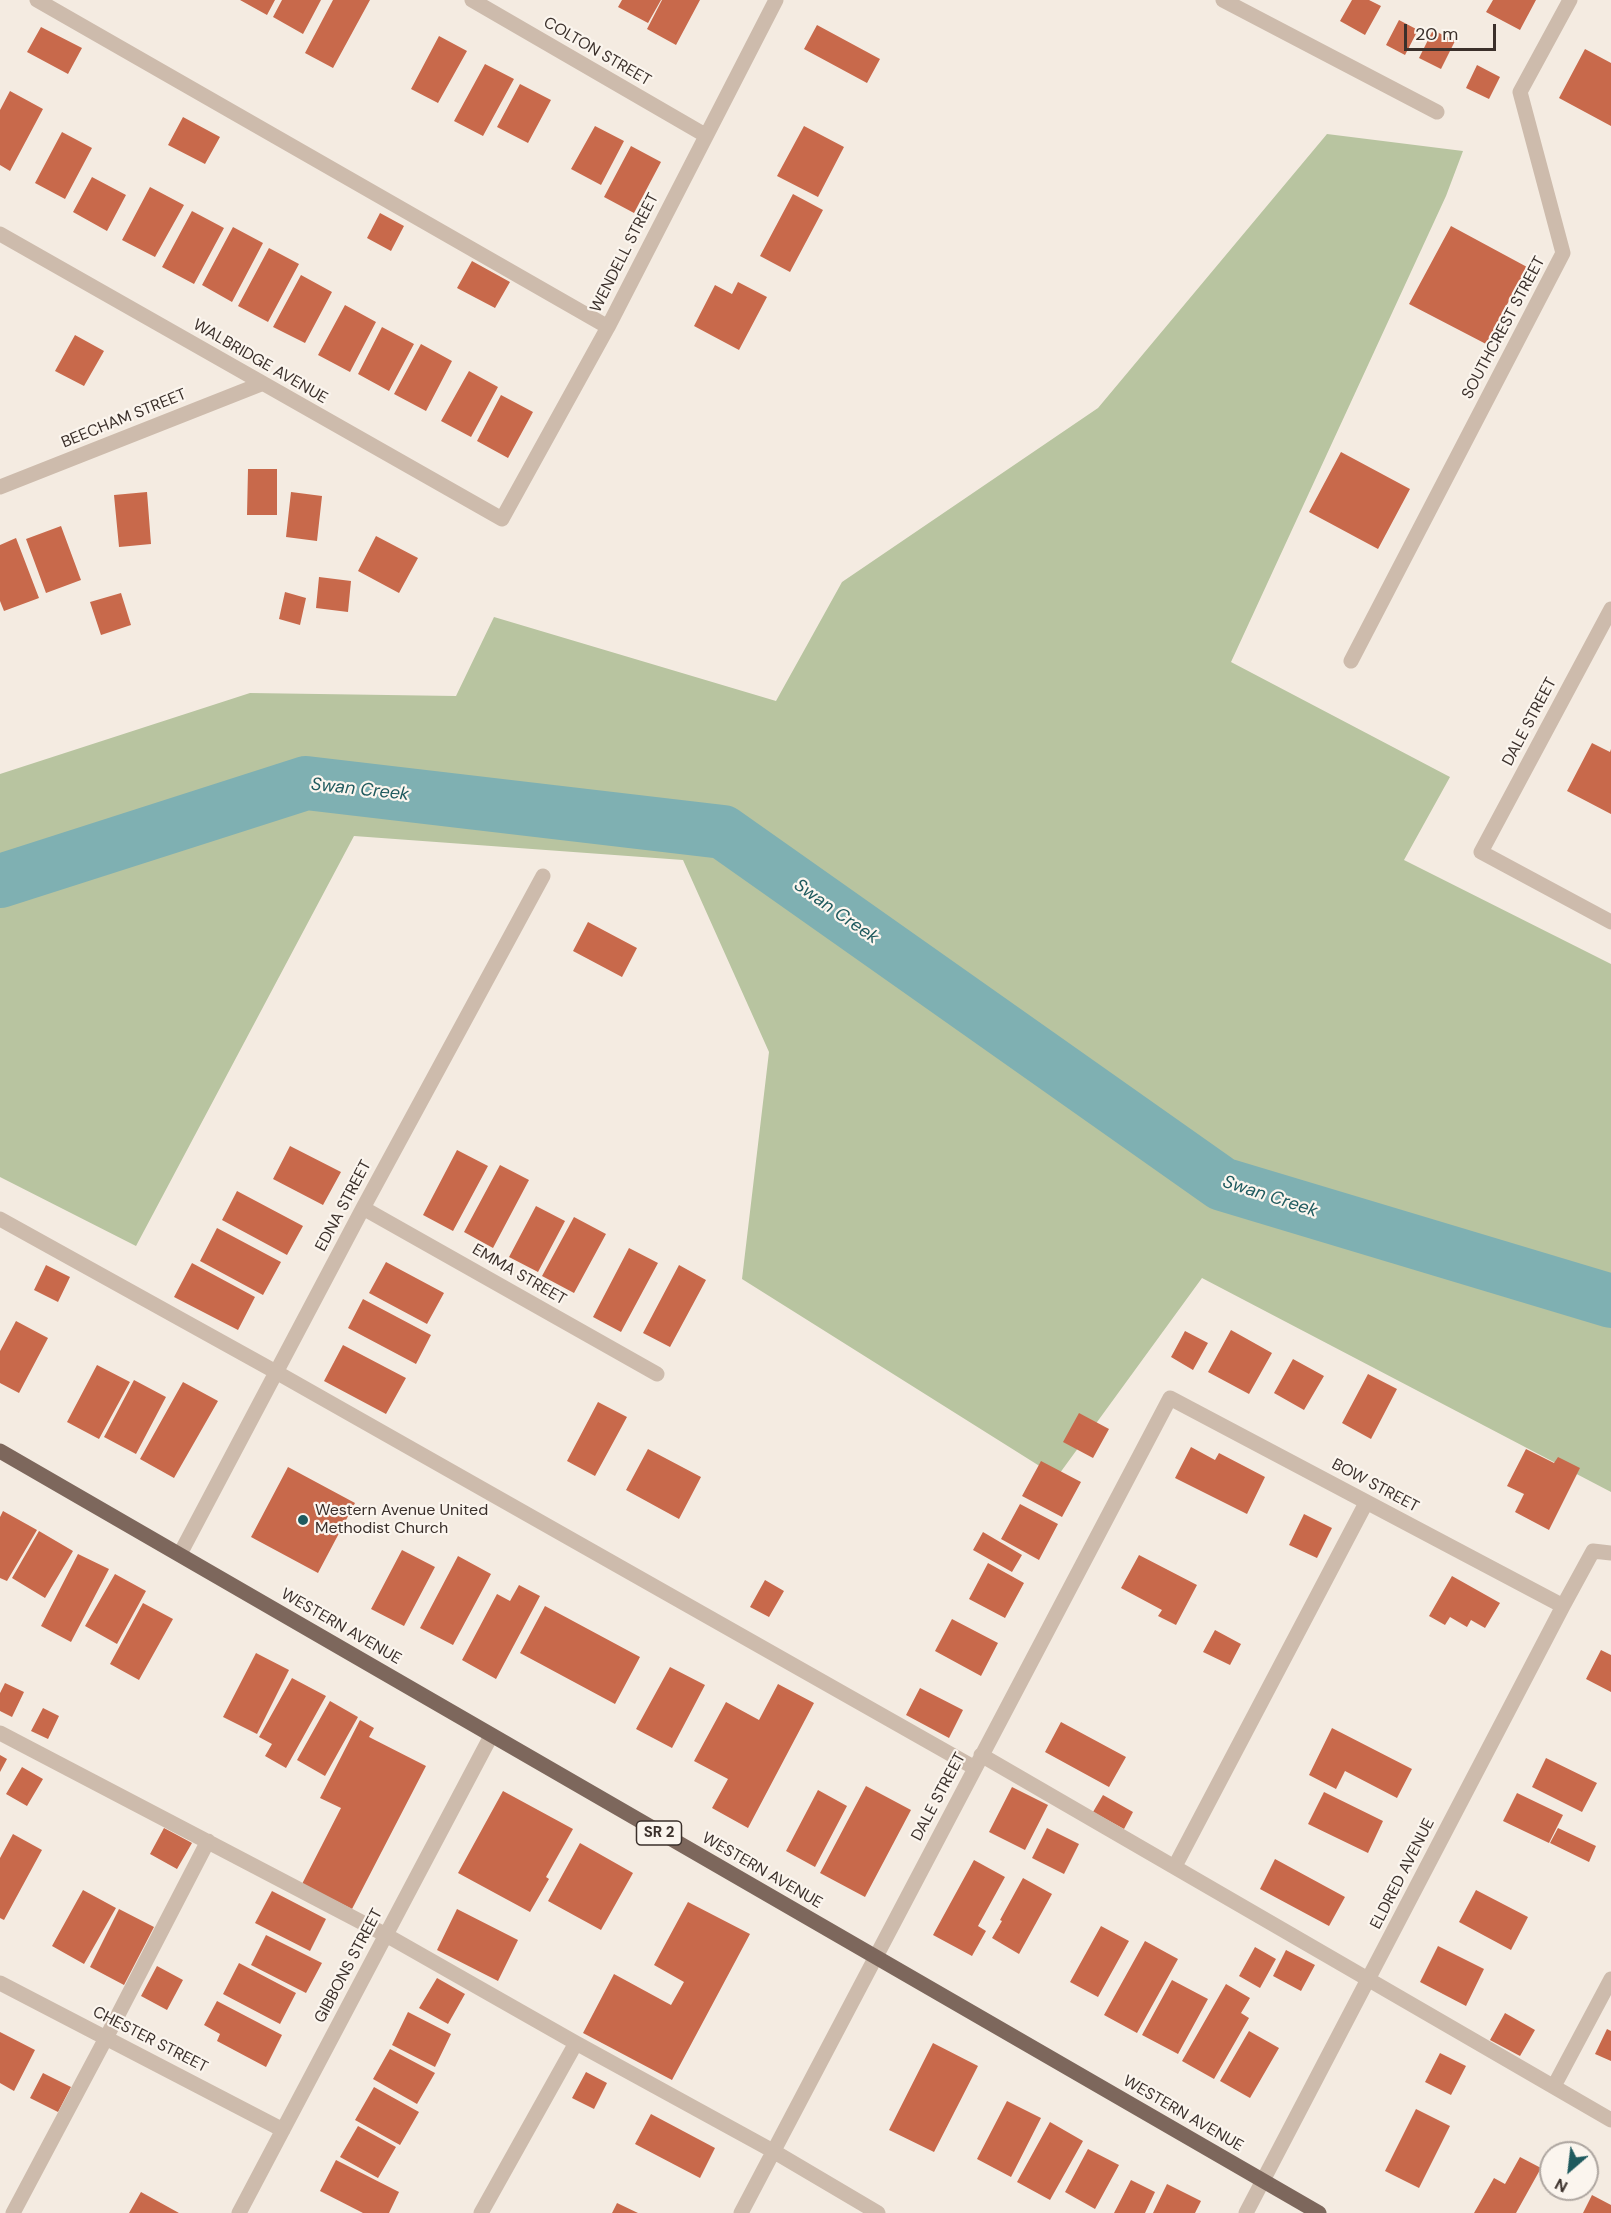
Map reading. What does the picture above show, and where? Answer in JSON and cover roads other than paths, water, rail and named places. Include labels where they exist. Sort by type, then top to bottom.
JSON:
[{"type":"main road","name":"WESTERN AVENUE","points":[[0,1451],[1319,2213]]},
{"type":"street","points":[[37,0],[608,327]]},
{"type":"street","name":"COLTON STREET","points":[[472,0],[705,135]]},
{"type":"street","name":"WENDELL STREET","points":[[502,519],[608,327],[776,0]]},
{"type":"street","points":[[1223,0],[1437,112]]},
{"type":"street","name":"SOUTHCREST STREET","points":[[1351,661],[1563,253],[1520,92],[1570,0]]},
{"type":"street","name":"WALBRIDGE AVENUE","points":[[0,234],[502,519]]},
{"type":"street","name":"BEECHAM STREET","points":[[0,487],[261,384]]},
{"type":"street","name":"DALE STREET","points":[[1611,609],[1481,852],[1611,922]]},
{"type":"street","name":"EDNA STREET","points":[[180,1554],[363,1208],[543,876]]},
{"type":"street","name":"EMMA STREET","points":[[363,1208],[657,1374]]},
{"type":"street","points":[[0,1219],[978,1762],[1175,1866],[1611,2120]]},
{"type":"street","name":"DALE STREET","points":[[741,2213],[1170,1398]]},
{"type":"street","name":"BOW STREET","points":[[1170,1398],[1563,1606]]},
{"type":"street","points":[[1175,1866],[1366,1503]]},
{"type":"street","name":"ELDRED AVENUE","points":[[1246,2213],[1593,1551],[1611,1554]]},
{"type":"street","points":[[0,1733],[386,1935],[773,2151],[878,2213]]},
{"type":"street","name":"GIBBONS STREET","points":[[239,2213],[491,1736]]},
{"type":"street","points":[[13,2213],[208,1841]]},
{"type":"street","points":[[1554,2086],[1611,1979]]},
{"type":"street","name":"CHESTER STREET","points":[[0,1983],[283,2130]]},
{"type":"street","points":[[481,2213],[576,2043]]},
{"type":"waterway","name":"Swan Creek","points":[[0,881],[306,783],[723,832],[1222,1184],[1611,1301]]},
{"type":"place","name":"Western Avenue United Methodist Church","points":[[303,1520]]}]
